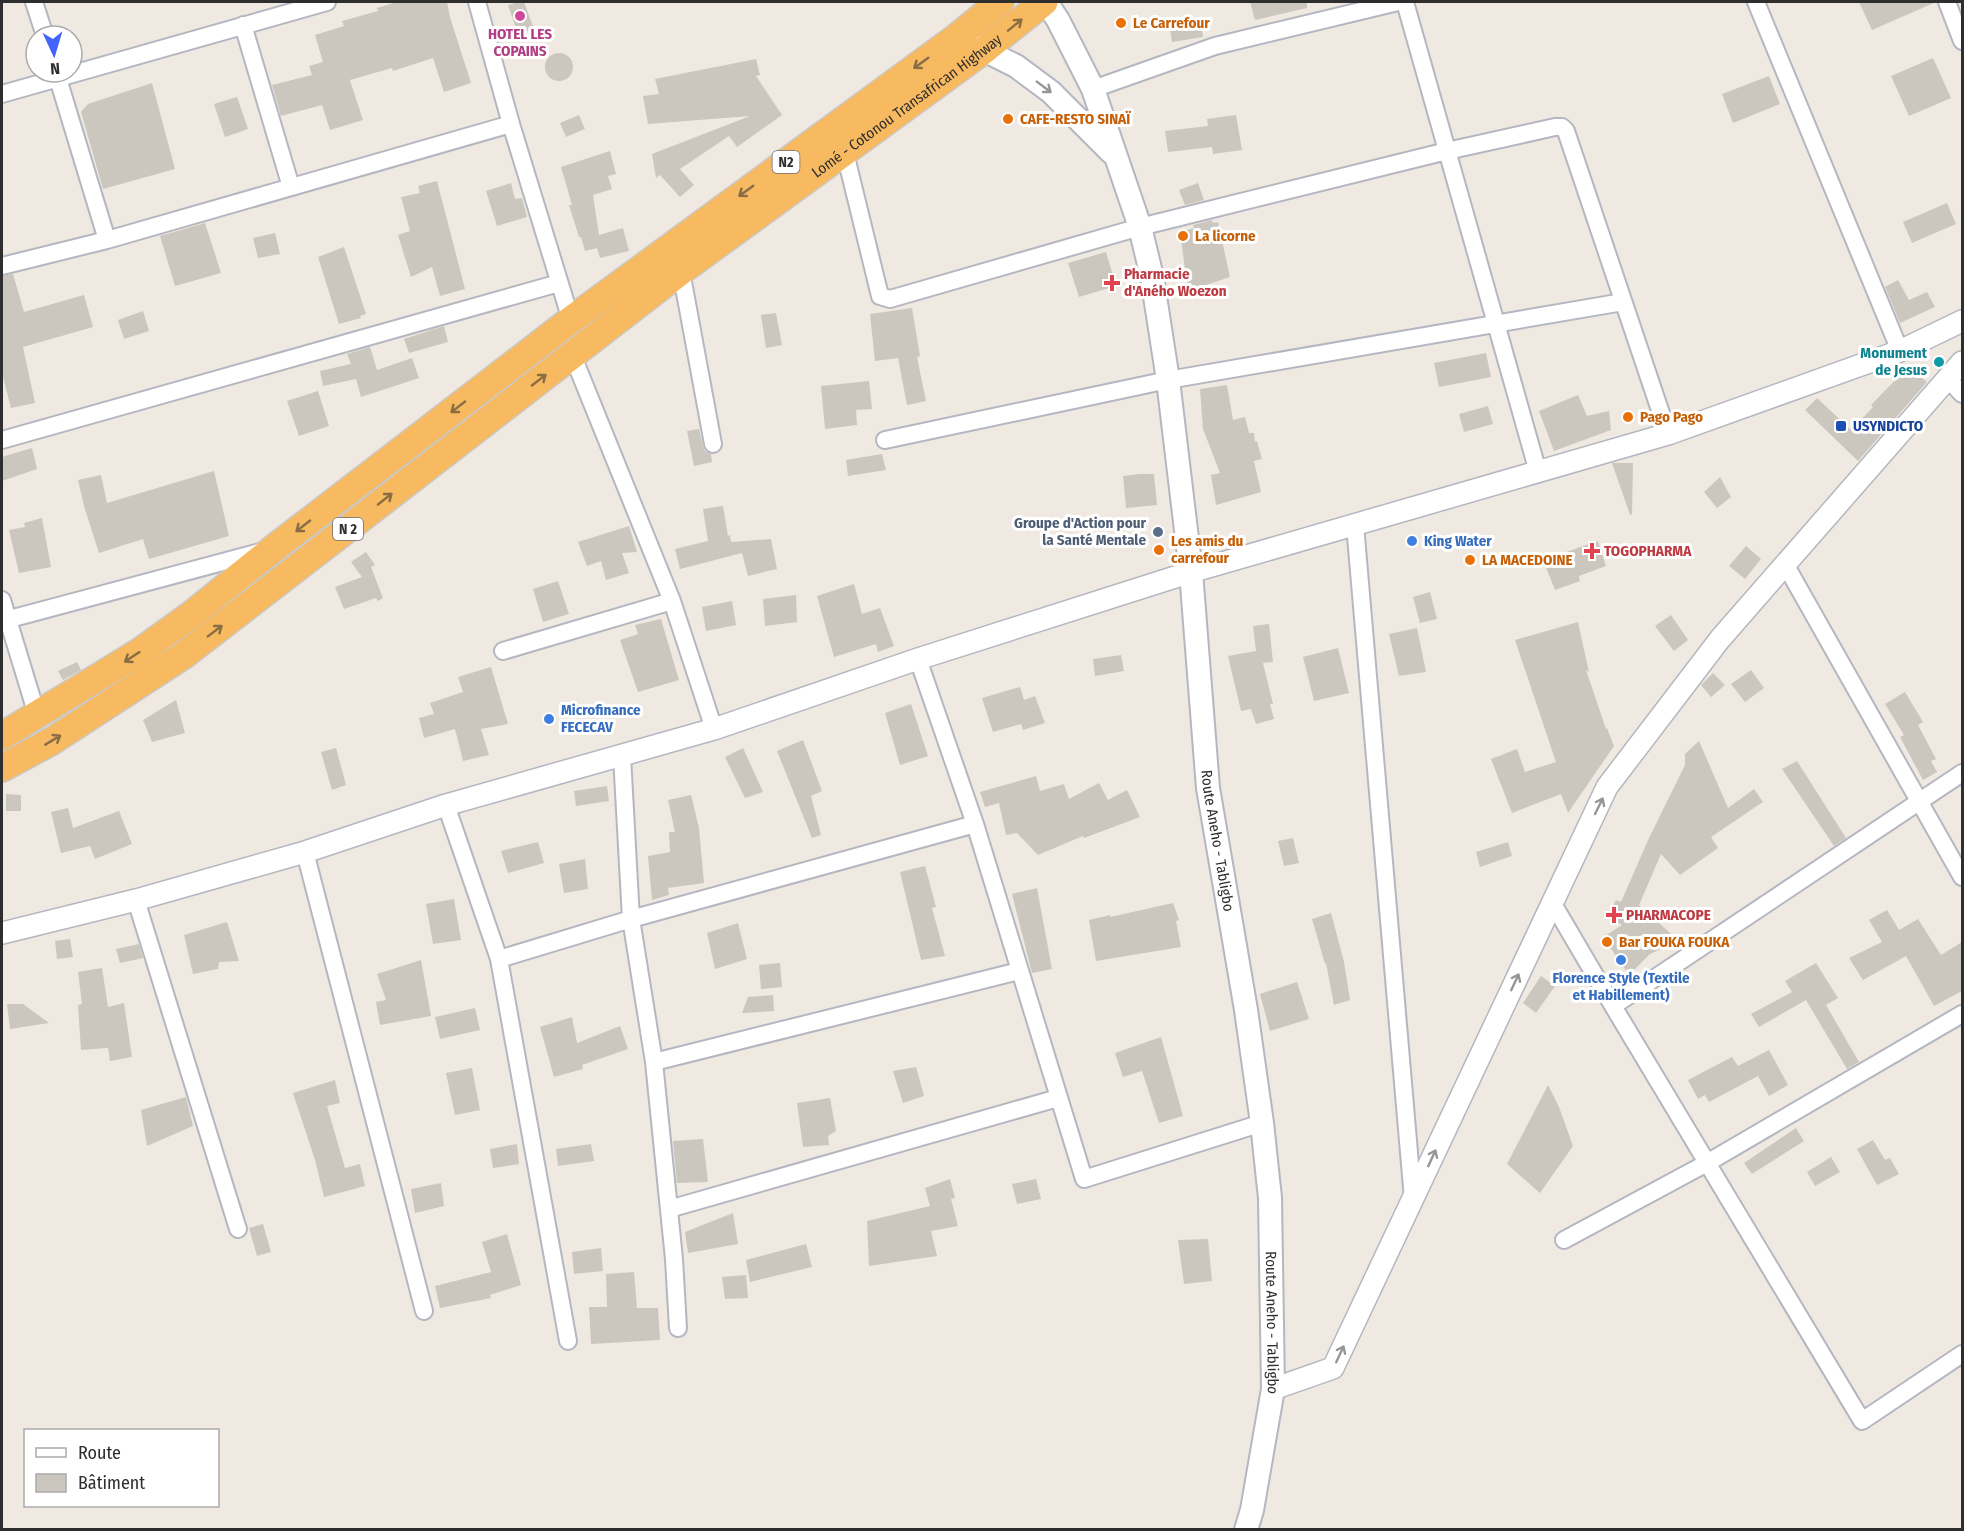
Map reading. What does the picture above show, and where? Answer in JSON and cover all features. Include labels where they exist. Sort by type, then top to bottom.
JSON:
[{"type":"highway","name":"Lomé - Cotonou Transafrican Highway","points":[[681,271],[845,153],[1045,2]]},
{"type":"highway","name":"N2","points":[[571,320],[957,37],[994,4]]},
{"type":"highway","name":"N 2","points":[[2,768],[52,741],[184,655],[681,271]]},
{"type":"highway","name":"N 2","points":[[2,736],[141,651],[191,615],[273,549],[571,320]]},
{"type":"main road","name":"Route Aneho - Tabligbo","points":[[1045,2],[1058,20],[1093,88],[1140,227],[1152,277],[1168,380],[1191,572],[1208,788],[1246,1010],[1270,1198],[1273,1389],[1252,1510],[1246,1530]]},
{"type":"main road","points":[[957,37],[1016,66],[1051,92],[1114,155]]},
{"type":"street","points":[[34,2],[41,24]]},
{"type":"street","points":[[84,68],[327,2]]},
{"type":"street","points":[[477,2],[571,320]]},
{"type":"street","points":[[1093,88],[1215,46],[1398,2]]},
{"type":"street","points":[[1405,2],[1538,472]]},
{"type":"street","points":[[1756,2],[1900,351]]},
{"type":"street","points":[[1950,3],[1962,40]]},
{"type":"street","points":[[243,25],[291,187]]},
{"type":"street","points":[[2,94],[31,84]]},
{"type":"street","points":[[60,84],[107,240]]},
{"type":"street","points":[[2,266],[107,240],[511,123]]},
{"type":"street","points":[[845,153],[880,296],[890,299],[1140,227],[1447,151],[1562,127],[1566,131],[1668,434]]},
{"type":"street","points":[[681,271],[713,444]]},
{"type":"street","points":[[2,440],[559,283]]},
{"type":"street","points":[[885,441],[1168,380],[1623,302]]},
{"type":"street","points":[[2,933],[136,900],[305,852],[446,805],[714,729],[918,659],[1191,572],[1668,434],[1900,351],[1962,321]]},
{"type":"street","points":[[572,354],[672,602],[714,729]]},
{"type":"street","points":[[1273,1389],[1333,1368],[1607,787],[1720,639],[1785,564],[1955,386],[1962,362]]},
{"type":"street","points":[[1355,525],[1413,1199]]},
{"type":"street","points":[[4,620],[273,549]]},
{"type":"street","points":[[1785,564],[1962,877]]},
{"type":"street","points":[[2,600],[4,620],[37,715]]},
{"type":"street","points":[[503,651],[672,602]]},
{"type":"street","points":[[918,659],[975,824],[1084,1179],[1262,1123]]},
{"type":"street","points":[[622,756],[631,919],[654,1062],[678,1328]]},
{"type":"street","points":[[1612,1006],[1962,773]]},
{"type":"street","points":[[446,805],[499,959],[568,1341]]},
{"type":"street","points":[[499,959],[631,919],[975,824]]},
{"type":"street","points":[[305,852],[424,1311]]},
{"type":"street","points":[[136,900],[238,1229]]},
{"type":"street","points":[[1552,902],[1612,1006],[1862,1421],[1962,1354]]},
{"type":"street","points":[[654,1062],[1019,971]]},
{"type":"street","points":[[1564,1240],[1707,1163],[1962,1014]]},
{"type":"street","points":[[669,1209],[1058,1098]]},
{"type":"building","points":[[397,2],[447,2],[471,83],[444,92],[433,58],[393,71],[392,68],[350,80],[363,120],[330,130],[322,105],[281,116],[272,85],[312,75],[309,66],[323,62],[315,35],[344,26],[342,21],[378,11],[377,8]]},
{"type":"building","points":[[524,2],[534,29],[518,34],[508,5]]},
{"type":"building","points":[[1250,2],[1307,2],[1307,8],[1255,20]]},
{"type":"building","points":[[1859,2],[1936,2],[1872,30]]},
{"type":"building","points":[[1201,22],[1203,37],[1172,42],[1170,28]]},
{"type":"building","points":[[559,53],[569,57],[573,67],[569,77],[559,81],[549,77],[545,67],[549,57]]},
{"type":"building","points":[[1933,58],[1951,98],[1909,116],[1891,76]]},
{"type":"building","points":[[756,59],[760,75],[756,76],[782,115],[737,147],[729,136],[680,169],[694,185],[680,197],[660,175],[656,178],[652,154],[750,116],[648,124],[643,96],[659,94],[655,79]]},
{"type":"building","points":[[1769,76],[1780,104],[1733,123],[1722,94]]},
{"type":"building","points":[[152,83],[175,169],[103,189],[81,112],[88,104]]},
{"type":"building","points":[[237,97],[248,129],[225,137],[214,104]]},
{"type":"building","points":[[579,115],[585,129],[566,137],[560,123]]},
{"type":"building","points":[[1236,115],[1242,150],[1213,154],[1212,147],[1168,152],[1165,131],[1208,126],[1207,119]]},
{"type":"building","points":[[610,151],[616,174],[608,176],[612,189],[593,195],[599,235],[623,228],[629,251],[600,258],[597,248],[585,251],[581,237],[579,237],[561,167]]},
{"type":"building","points":[[437,181],[465,289],[440,296],[432,267],[411,277],[398,235],[410,231],[401,197],[420,193],[418,186]]},
{"type":"building","points":[[511,183],[515,199],[522,198],[527,217],[497,226],[486,191]]},
{"type":"building","points":[[1198,183],[1204,200],[1185,205],[1179,190]]},
{"type":"building","points":[[1947,203],[1956,224],[1912,243],[1903,222]]},
{"type":"building","points":[[1212,220],[1213,223],[1218,222],[1230,277],[1188,291],[1180,232],[1194,228],[1193,225]]},
{"type":"building","points":[[205,223],[221,273],[175,286],[160,236]]},
{"type":"building","points":[[275,233],[280,254],[258,258],[253,238]]},
{"type":"building","points":[[344,247],[366,314],[360,316],[361,318],[339,324],[318,257]]},
{"type":"building","points":[[1106,252],[1116,286],[1079,297],[1068,263]]},
{"type":"building","points":[[13,274],[24,312],[84,295],[93,327],[23,347],[35,403],[11,408],[2,373],[2,276]]},
{"type":"building","points":[[1898,280],[1909,300],[1927,292],[1935,307],[1900,323],[1885,287]]},
{"type":"building","points":[[912,308],[920,356],[917,357],[926,401],[907,405],[898,358],[875,361],[870,314]]},
{"type":"building","points":[[143,311],[149,331],[124,339],[118,320]]},
{"type":"building","points":[[776,313],[782,345],[766,348],[761,315]]},
{"type":"building","points":[[444,326],[448,342],[409,353],[404,339]]},
{"type":"building","points":[[370,347],[377,370],[412,358],[419,378],[361,397],[356,379],[323,386],[320,371],[351,364],[347,354]]},
{"type":"building","points":[[1486,353],[1491,377],[1439,387],[1434,363]]},
{"type":"building","points":[[1908,367],[1927,382],[1858,461],[1805,410],[1817,398],[1851,430],[1873,407],[1871,405]]},
{"type":"building","points":[[869,381],[872,409],[856,410],[857,425],[825,429],[821,386]]},
{"type":"building","points":[[1227,385],[1233,420],[1245,417],[1249,433],[1254,433],[1255,442],[1257,441],[1262,459],[1254,461],[1261,492],[1216,505],[1211,475],[1220,473],[1203,429],[1200,389]]},
{"type":"building","points":[[318,391],[329,426],[299,436],[287,401]]},
{"type":"building","points":[[1578,395],[1587,416],[1609,411],[1611,430],[1554,451],[1539,411]]},
{"type":"building","points":[[1488,406],[1493,424],[1464,432],[1459,414]]},
{"type":"building","points":[[699,429],[703,446],[705,451],[711,454],[712,462],[694,466],[687,431]]},
{"type":"building","points":[[32,448],[37,469],[2,481],[2,457]]},
{"type":"building","points":[[882,454],[886,470],[848,476],[846,460]]},
{"type":"building","points":[[1612,463],[1633,463],[1632,514],[1630,515]]},
{"type":"building","points":[[214,471],[229,536],[149,559],[143,539],[99,553],[78,480],[101,475],[107,503]]},
{"type":"building","points":[[1154,474],[1157,505],[1126,508],[1123,476]]},
{"type":"building","points":[[1720,477],[1731,497],[1717,508],[1704,492]]},
{"type":"building","points":[[723,506],[731,542],[771,539],[777,569],[748,576],[742,553],[680,569],[675,549],[708,541],[703,509]]},
{"type":"building","points":[[42,518],[51,567],[19,573],[9,530],[25,527],[24,523]]},
{"type":"building","points":[[629,526],[637,552],[622,553],[629,573],[606,580],[601,561],[587,566],[578,542]]},
{"type":"building","points":[[1598,541],[1606,566],[1579,576],[1580,581],[1555,590],[1543,560]]},
{"type":"building","points":[[1746,546],[1761,559],[1745,579],[1729,566]]},
{"type":"building","points":[[366,552],[375,565],[371,567],[383,598],[378,601],[376,598],[344,609],[335,587],[362,577],[351,562]]},
{"type":"building","points":[[558,581],[569,614],[543,622],[533,589]]},
{"type":"building","points":[[854,584],[862,614],[880,608],[894,646],[878,652],[876,644],[834,657],[817,596]]},
{"type":"building","points":[[1430,592],[1437,619],[1420,623],[1413,597]]},
{"type":"building","points":[[796,595],[797,622],[765,626],[763,599]]},
{"type":"building","points":[[732,601],[736,625],[706,631],[702,607]]},
{"type":"building","points":[[1671,615],[1688,640],[1674,651],[1655,626]]},
{"type":"building","points":[[661,619],[679,680],[638,692],[620,640],[638,634],[635,625]]},
{"type":"building","points":[[1578,622],[1589,672],[1586,670],[1614,746],[1568,813],[1561,794],[1512,813],[1491,759],[1517,749],[1525,772],[1556,762],[1515,640]]},
{"type":"building","points":[[1269,624],[1273,662],[1263,663],[1273,704],[1270,704],[1274,719],[1256,724],[1251,709],[1241,711],[1228,656],[1256,651],[1253,626]]},
{"type":"building","points":[[1417,628],[1426,672],[1399,676],[1389,634]]},
{"type":"building","points":[[1338,648],[1349,693],[1314,701],[1303,657]]},
{"type":"building","points":[[1121,655],[1124,671],[1095,676],[1093,659]]},
{"type":"building","points":[[77,662],[81,670],[63,680],[58,671]]},
{"type":"building","points":[[491,667],[508,724],[481,729],[489,755],[463,761],[455,729],[424,738],[419,718],[434,714],[430,703],[463,692],[458,677]]},
{"type":"building","points":[[1751,670],[1764,688],[1745,702],[1731,684]]},
{"type":"building","points":[[1713,673],[1725,685],[1711,697],[1701,685]]},
{"type":"building","points":[[1020,687],[1024,700],[1035,696],[1045,723],[1023,730],[1021,724],[993,732],[982,698]]},
{"type":"building","points":[[1905,692],[1923,722],[1918,725],[1936,759],[1931,761],[1937,772],[1923,780],[1900,737],[1904,735],[1885,704]]},
{"type":"building","points":[[176,700],[185,733],[152,742],[143,720]]},
{"type":"building","points":[[911,704],[928,756],[900,765],[885,713]]},
{"type":"building","points":[[803,740],[822,791],[811,796],[821,835],[812,838],[777,751]]},
{"type":"building","points":[[1699,741],[1728,808],[1754,789],[1763,802],[1711,837],[1718,848],[1680,875],[1661,854],[1639,905],[1679,941],[1650,954],[1629,975],[1603,937],[1622,925],[1607,917],[1616,900],[1621,902],[1685,765],[1685,754]]},
{"type":"building","points":[[336,748],[346,785],[332,790],[321,752]]},
{"type":"building","points":[[743,748],[763,792],[745,798],[725,757]]},
{"type":"building","points":[[1797,761],[1846,838],[1834,846],[1782,769]]},
{"type":"building","points":[[1036,776],[1040,791],[1064,784],[1069,799],[1099,783],[1108,800],[1127,790],[1140,817],[1084,838],[1083,836],[1038,855],[1017,833],[1006,835],[999,803],[985,807],[980,792]]},
{"type":"building","points":[[607,786],[609,801],[576,806],[574,791]]},
{"type":"building","points":[[6,794],[21,795],[21,811],[6,811]]},
{"type":"building","points":[[691,795],[699,828],[704,883],[668,888],[669,895],[652,900],[648,856],[670,852],[669,832],[675,832],[668,800]]},
{"type":"building","points":[[68,808],[73,828],[119,811],[132,844],[95,859],[90,846],[61,853],[51,812]]},
{"type":"building","points":[[1293,838],[1299,863],[1284,866],[1278,841]]},
{"type":"building","points":[[538,842],[544,863],[508,873],[501,851]]},
{"type":"building","points":[[1508,842],[1512,856],[1480,867],[1476,852]]},
{"type":"building","points":[[585,859],[588,889],[564,893],[559,864]]},
{"type":"building","points":[[925,866],[936,907],[932,908],[945,956],[921,960],[900,872]]},
{"type":"building","points":[[1037,888],[1052,969],[1032,973],[1012,894]]},
{"type":"building","points":[[454,899],[461,940],[433,944],[426,904]]},
{"type":"building","points":[[1173,903],[1179,920],[1176,921],[1181,947],[1096,961],[1089,920]]},
{"type":"building","points":[[1887,910],[1899,930],[1918,919],[1941,955],[1962,942],[1962,991],[1934,1006],[1906,956],[1863,980],[1849,958],[1882,942],[1869,920]]},
{"type":"building","points":[[1331,913],[1344,962],[1350,1000],[1334,1005],[1326,963],[1312,919]]},
{"type":"building","points":[[227,922],[239,961],[219,962],[218,969],[193,974],[184,935]]},
{"type":"building","points":[[738,923],[747,959],[715,969],[707,933]]},
{"type":"building","points":[[70,939],[73,957],[57,959],[55,941]]},
{"type":"building","points":[[139,944],[143,958],[120,963],[116,949]]},
{"type":"building","points":[[421,960],[431,1016],[380,1025],[376,1002],[386,1000],[377,974]]},
{"type":"building","points":[[780,963],[782,987],[761,989],[759,965]]},
{"type":"building","points":[[1816,963],[1838,998],[1826,1005],[1859,1062],[1847,1069],[1806,1000],[1759,1027],[1751,1014],[1792,992],[1785,981]]},
{"type":"building","points":[[102,968],[108,1007],[124,1003],[132,1057],[110,1061],[108,1048],[81,1050],[78,1005],[82,1004],[78,972]]},
{"type":"building","points":[[1541,976],[1555,986],[1536,1013],[1523,1003]]},
{"type":"building","points":[[1297,982],[1309,1019],[1270,1031],[1260,994]]},
{"type":"building","points":[[773,995],[774,1011],[742,1013],[748,997]]},
{"type":"building","points":[[7,1004],[23,1004],[49,1023],[10,1029]]},
{"type":"building","points":[[475,1008],[480,1030],[440,1039],[435,1017]]},
{"type":"building","points":[[572,1017],[577,1043],[620,1026],[628,1049],[582,1065],[583,1069],[554,1077],[540,1027]]},
{"type":"building","points":[[1161,1037],[1183,1116],[1159,1123],[1142,1071],[1123,1077],[1115,1053]]},
{"type":"building","points":[[1769,1050],[1788,1085],[1769,1096],[1758,1076],[1709,1102],[1705,1095],[1698,1099],[1688,1080],[1732,1057],[1738,1066]]},
{"type":"building","points":[[916,1067],[924,1096],[903,1103],[893,1071]]},
{"type":"building","points":[[472,1068],[480,1110],[455,1115],[446,1073]]},
{"type":"building","points":[[335,1080],[340,1103],[327,1106],[345,1168],[360,1164],[365,1186],[324,1197],[315,1160],[293,1093]]},
{"type":"building","points":[[1548,1085],[1559,1107],[1573,1146],[1540,1193],[1507,1164]]},
{"type":"building","points":[[186,1097],[193,1126],[147,1146],[141,1110]]},
{"type":"building","points":[[830,1098],[836,1131],[828,1136],[829,1145],[803,1147],[797,1103]]},
{"type":"building","points":[[1796,1128],[1804,1141],[1752,1174],[1744,1163]]},
{"type":"building","points":[[703,1139],[708,1182],[677,1183],[673,1141]]},
{"type":"building","points":[[1873,1140],[1885,1160],[1890,1158],[1899,1174],[1877,1185],[1857,1149]]},
{"type":"building","points":[[517,1144],[519,1164],[493,1168],[490,1149]]},
{"type":"building","points":[[591,1144],[594,1161],[558,1166],[556,1149]]},
{"type":"building","points":[[1831,1157],[1840,1172],[1815,1186],[1807,1172]]},
{"type":"building","points":[[950,1179],[955,1198],[951,1199],[958,1226],[931,1231],[937,1256],[869,1266],[867,1221],[930,1206],[925,1188]]},
{"type":"building","points":[[1036,1179],[1041,1199],[1017,1204],[1012,1184]]},
{"type":"building","points":[[441,1183],[444,1206],[415,1213],[411,1189]]},
{"type":"building","points":[[733,1213],[738,1244],[688,1253],[685,1232]]},
{"type":"building","points":[[263,1224],[271,1252],[257,1256],[249,1228]]},
{"type":"building","points":[[507,1234],[521,1285],[490,1295],[491,1298],[440,1308],[435,1286],[491,1272],[482,1242]]},
{"type":"building","points":[[1208,1239],[1212,1281],[1184,1284],[1178,1240]]},
{"type":"building","points":[[806,1244],[812,1267],[750,1282],[746,1260]]},
{"type":"building","points":[[601,1248],[603,1271],[574,1274],[572,1252]]},
{"type":"building","points":[[634,1272],[637,1308],[658,1308],[660,1340],[591,1344],[589,1307],[607,1307],[606,1274]]},
{"type":"building","points":[[746,1275],[748,1298],[725,1299],[722,1277]]},
{"type":"place","name":"HOTEL LES COPAINS","points":[[520,16]]},
{"type":"place","name":"Le Carrefour","points":[[1121,23]]},
{"type":"place","name":"CAFE-RESTO SINAÏ","points":[[1008,119]]},
{"type":"place","name":"La licorne","points":[[1183,236]]},
{"type":"place","name":"Pharmacie d'Aného Woezon","points":[[1112,283]]},
{"type":"place","name":"Monument de Jesus","points":[[1939,362]]},
{"type":"place","name":"Pago Pago","points":[[1628,417]]},
{"type":"place","name":"USYNDICTO","points":[[1841,426]]},
{"type":"place","name":"Groupe d'Action pour la Santé Mentale","points":[[1158,532]]},
{"type":"place","name":"King Water","points":[[1412,541]]},
{"type":"place","name":"Les amis du carrefour","points":[[1159,550]]},
{"type":"place","name":"TOGOPHARMA","points":[[1592,551]]},
{"type":"place","name":"LA MACEDOINE","points":[[1470,560]]},
{"type":"place","name":"Microfinance FECECAV","points":[[549,719]]},
{"type":"place","name":"PHARMACOPE","points":[[1614,915]]},
{"type":"place","name":"Bar FOUKA FOUKA","points":[[1607,942]]},
{"type":"place","name":"Florence Style (Textile et Habillement)","points":[[1621,960]]}]
